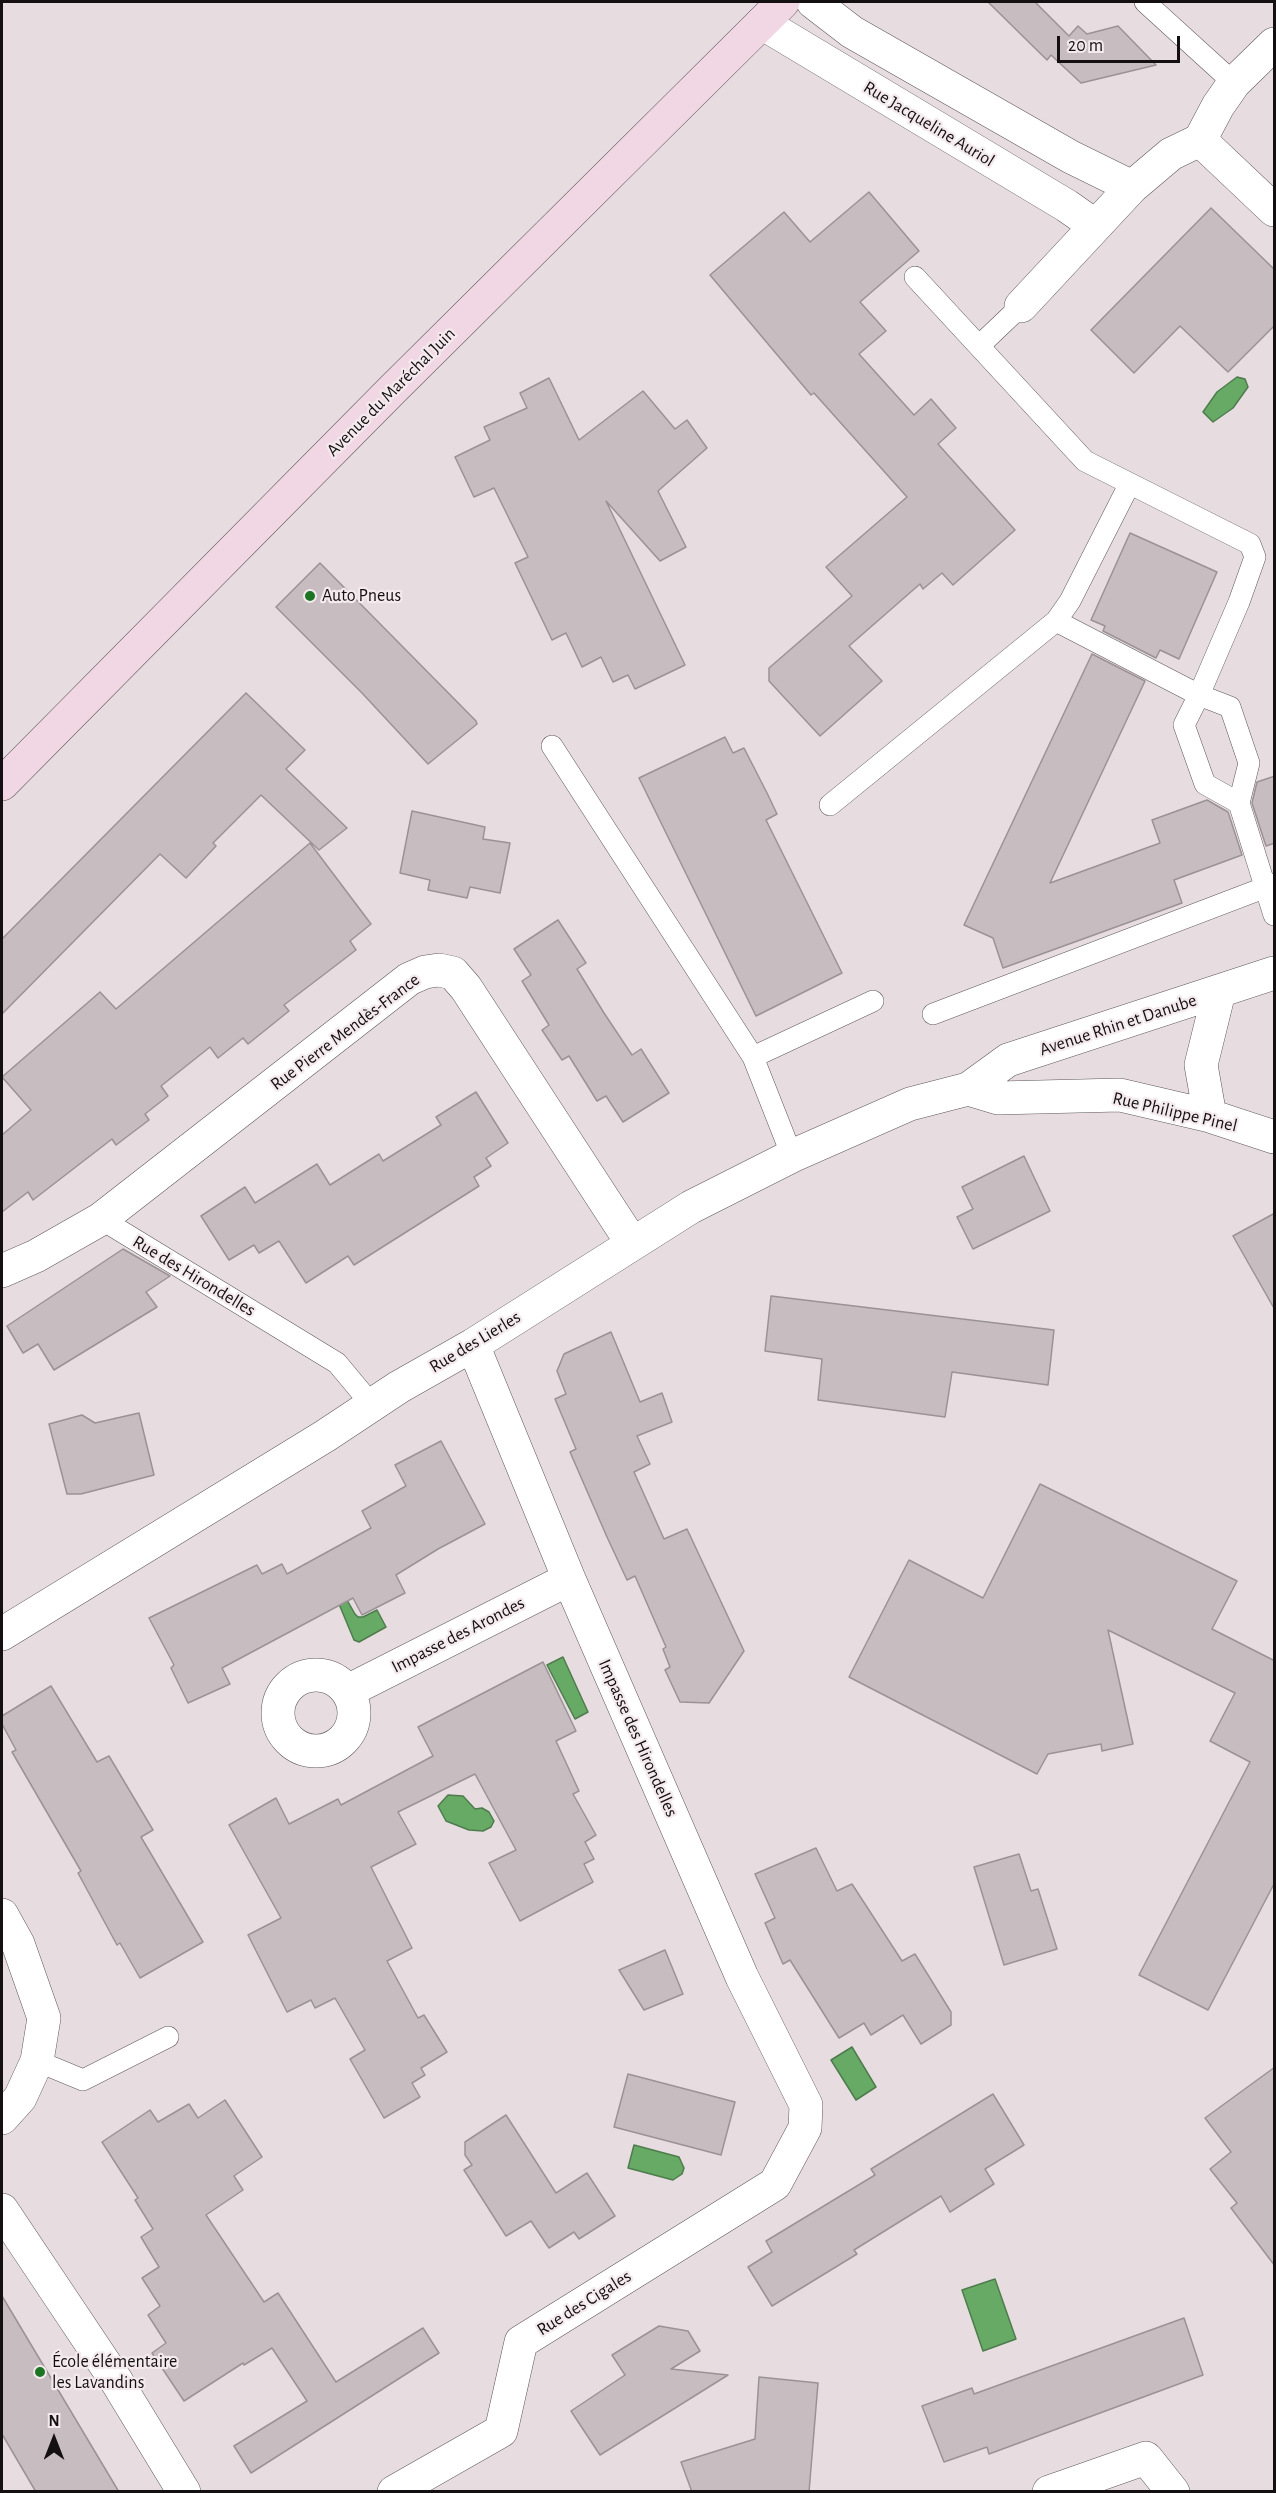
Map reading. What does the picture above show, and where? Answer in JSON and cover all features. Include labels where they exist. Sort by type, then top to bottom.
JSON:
[{"type":"main road","name":"Avenue du Maréchal Juin","points":[[2,784],[773,12]]},
{"type":"street","points":[[813,2],[852,32],[1071,157],[1132,187]]},
{"type":"street","name":"Rue Jacqueline Auriol","points":[[773,12],[1094,225]]},
{"type":"street","points":[[1021,306],[1094,225],[1132,187],[1171,154],[1200,140],[1218,106],[1234,83],[1275,44]]},
{"type":"street","points":[[1200,140],[1275,210]]},
{"type":"street","name":"Rue Pierre Mendès-France","points":[[101,1219],[409,980],[425,972],[439,970],[453,973],[466,988],[632,1243]]},
{"type":"street","name":"Avenue Rhin et Danube","points":[[968,1089],[1008,1060],[1275,974]]},
{"type":"street","points":[[1210,1116],[1202,1065],[1219,992]]},
{"type":"street","name":"Rue Philippe Pinel","points":[[968,1089],[998,1098],[1120,1095],[1210,1116],[1275,1137]]},
{"type":"street","name":"Rue des Lierles","points":[[2,1634],[399,1387],[473,1345],[691,1207],[792,1156],[910,1104],[968,1089]]},
{"type":"street","points":[[2,1271],[36,1256],[101,1219]]},
{"type":"street","name":"Impasse des Hirondelles","points":[[473,1345],[569,1579],[742,1977],[806,2105],[805,2128]]},
{"type":"street","name":"Impasse des Arondes","points":[[348,1691],[569,1579]]},
{"type":"street","points":[[2,1915],[18,1944],[44,2018],[37,2061],[20,2098],[2,2118]]},
{"type":"street","name":"Rue des Cigales","points":[[394,2492],[501,2431],[521,2342],[775,2184],[805,2128]]},
{"type":"street","points":[[2,2210],[117,2382],[184,2492]]},
{"type":"street","points":[[1049,2492],[1146,2458],[1173,2492]]},
{"type":"lane","points":[[1145,2],[1234,83]]},
{"type":"lane","points":[[915,277],[1085,461],[1250,544],[1254,557],[1239,602],[1184,725],[1205,784],[1239,803]]},
{"type":"lane","points":[[979,346],[1021,306]]},
{"type":"lane","points":[[830,805],[1056,621],[1070,601],[1129,485]]},
{"type":"lane","points":[[1056,621],[1199,695],[1230,708],[1249,763],[1239,803],[1270,885],[1275,915]]},
{"type":"lane","points":[[552,746],[753,1057],[792,1156]]},
{"type":"lane","points":[[933,1014],[1270,885]]},
{"type":"lane","points":[[753,1057],[873,1000]]},
{"type":"lane","name":"Rue des Hirondelles","points":[[101,1219],[337,1363],[372,1405]]},
{"type":"lane","points":[[37,2061],[82,2080],[168,2037]]},
{"type":"shaded area","points":[[1237,377],[1245,379],[1248,387],[1233,408],[1213,422],[1203,412],[1217,392]]},
{"type":"shaded area","points":[[347,1600],[358,1617],[377,1610],[386,1627],[359,1642],[354,1640],[339,1604]]},
{"type":"shaded area","points":[[563,1657],[588,1712],[575,1719],[547,1665]]},
{"type":"shaded area","points":[[448,1795],[463,1796],[475,1809],[482,1808],[489,1812],[494,1821],[491,1827],[483,1831],[469,1830],[446,1821],[438,1806]]},
{"type":"shaded area","points":[[852,2047],[876,2087],[856,2100],[831,2060]]},
{"type":"shaded area","points":[[634,2145],[679,2157],[684,2168],[682,2174],[673,2180],[628,2168]]},
{"type":"shaded area","points":[[995,2279],[1016,2339],[983,2351],[962,2290]]},
{"type":"building","points":[[988,2],[1035,2],[1069,36],[1078,26],[1087,34],[1118,26],[1156,65],[1081,83],[1051,55],[1047,60]]},
{"type":"building","points":[[869,192],[919,251],[860,302],[886,331],[859,354],[914,415],[931,399],[956,428],[938,444],[1015,530],[953,585],[942,573],[923,589],[920,584],[849,646],[882,681],[820,736],[769,681],[769,668],[852,596],[826,567],[907,497],[814,393],[811,395],[710,275],[784,212],[810,242]]},
{"type":"building","points":[[1211,208],[1275,270],[1275,325],[1228,372],[1180,326],[1134,373],[1091,330]]},
{"type":"building","points":[[549,378],[579,440],[643,391],[675,429],[687,420],[707,448],[658,491],[686,547],[660,561],[606,501],[685,665],[635,689],[628,675],[613,682],[601,657],[582,667],[566,633],[552,640],[515,563],[528,557],[494,488],[474,497],[455,457],[490,440],[484,427],[527,408],[520,393]]},
{"type":"building","points":[[1130,533],[1217,572],[1179,659],[1160,650],[1156,658],[1103,631],[1105,626],[1091,620]]},
{"type":"building","points":[[320,563],[476,721],[477,724],[428,764],[362,693],[276,607]]},
{"type":"building","points":[[1092,654],[1145,681],[1050,883],[1160,843],[1152,820],[1207,800],[1228,812],[1242,855],[1174,880],[1182,903],[1003,968],[993,938],[964,925]]},
{"type":"building","points":[[246,693],[305,750],[286,769],[347,828],[319,850],[261,795],[213,843],[216,846],[186,878],[160,854],[2,1014],[2,939]]},
{"type":"building","points":[[725,737],[733,753],[744,748],[768,795],[777,814],[766,820],[842,973],[756,1016],[639,778]]},
{"type":"building","points":[[1275,776],[1275,843],[1266,846],[1252,803],[1257,782]]},
{"type":"building","points":[[412,811],[485,827],[483,839],[510,843],[500,893],[470,887],[467,898],[428,890],[430,880],[400,873]]},
{"type":"building","points":[[310,843],[371,924],[350,941],[356,950],[284,1005],[289,1011],[248,1044],[243,1038],[218,1058],[210,1047],[161,1086],[168,1096],[145,1114],[149,1120],[116,1145],[112,1139],[33,1200],[28,1192],[2,1212],[2,1135],[31,1110],[2,1077],[100,992],[116,1009]]},
{"type":"building","points":[[558,920],[586,963],[577,969],[604,1013],[632,1055],[641,1049],[669,1093],[623,1122],[606,1096],[597,1101],[569,1056],[562,1060],[542,1030],[549,1025],[522,981],[531,975],[514,949]]},
{"type":"building","points":[[476,1092],[508,1143],[486,1158],[491,1166],[474,1177],[479,1186],[354,1265],[348,1256],[306,1283],[279,1241],[259,1253],[254,1245],[229,1260],[201,1216],[245,1187],[255,1203],[317,1164],[330,1185],[379,1154],[383,1161],[441,1125],[436,1117]]},
{"type":"building","points":[[1024,1156],[1050,1211],[973,1249],[957,1217],[973,1209],[962,1187]]},
{"type":"building","points":[[1275,1213],[1275,1310],[1233,1236]]},
{"type":"building","points":[[123,1249],[170,1276],[146,1292],[157,1307],[54,1370],[38,1344],[23,1353],[7,1326]]},
{"type":"building","points":[[771,1296],[1054,1330],[1048,1385],[952,1372],[945,1417],[818,1400],[822,1359],[765,1351]]},
{"type":"building","points":[[611,1332],[640,1402],[662,1393],[672,1422],[637,1436],[650,1464],[634,1472],[664,1539],[687,1529],[744,1651],[709,1703],[680,1702],[665,1670],[670,1667],[663,1649],[666,1647],[635,1576],[627,1580],[607,1537],[570,1452],[576,1449],[555,1399],[566,1394],[557,1371],[564,1354]]},
{"type":"building","points":[[139,1413],[154,1475],[81,1494],[67,1494],[49,1424],[82,1415],[95,1423]]},
{"type":"building","points":[[441,1441],[485,1524],[396,1575],[405,1593],[362,1615],[353,1598],[222,1668],[230,1684],[188,1703],[171,1668],[174,1665],[149,1618],[257,1565],[262,1574],[282,1564],[287,1574],[371,1528],[362,1511],[406,1486],[395,1465]]},
{"type":"building","points":[[1040,1484],[1237,1581],[1212,1629],[1275,1661],[1275,1882],[1208,2010],[1139,1975],[1250,1762],[1210,1741],[1235,1693],[1108,1630],[1133,1744],[1102,1751],[1101,1744],[1048,1754],[1037,1774],[849,1677],[909,1560],[983,1598]]},
{"type":"building","points":[[543,1662],[576,1731],[556,1741],[579,1791],[573,1794],[596,1835],[585,1842],[594,1859],[584,1864],[593,1882],[520,1921],[489,1863],[516,1850],[475,1774],[398,1812],[416,1844],[371,1867],[412,1948],[387,1961],[418,2018],[424,2015],[447,2052],[421,2068],[425,2075],[412,2083],[420,2097],[384,2118],[350,2059],[365,2050],[335,1998],[315,2008],[311,2000],[287,2012],[248,1935],[281,1918],[229,1825],[276,1798],[289,1824],[338,1799],[341,1805],[433,1756],[418,1727]]},
{"type":"building","points":[[51,1686],[97,1762],[109,1756],[153,1830],[141,1837],[203,1942],[140,1978],[120,1943],[117,1945],[78,1873],[81,1871],[12,1752],[16,1750],[2,1724],[2,1716]]},
{"type":"building","points":[[816,1848],[837,1891],[852,1884],[902,1961],[915,1954],[951,2012],[951,2025],[921,2044],[903,2015],[871,2035],[864,2023],[839,2038],[790,1960],[783,1964],[765,1923],[775,1918],[755,1874]]},
{"type":"building","points":[[1019,1854],[1031,1891],[1038,1889],[1057,1949],[1004,1965],[974,1867]]},
{"type":"building","points":[[665,1950],[683,1994],[644,2010],[619,1970]]},
{"type":"building","points":[[1275,2067],[1275,2266],[1231,2208],[1237,2203],[1210,2169],[1231,2152],[1205,2118]]},
{"type":"building","points":[[628,2074],[735,2102],[721,2155],[614,2127]]},
{"type":"building","points":[[993,2094],[1024,2145],[985,2169],[994,2184],[950,2212],[941,2196],[854,2250],[857,2254],[772,2306],[748,2267],[772,2252],[766,2241],[875,2175],[871,2169]]},
{"type":"building","points":[[225,2100],[262,2157],[234,2176],[243,2190],[206,2215],[264,2302],[278,2293],[336,2382],[423,2328],[439,2353],[251,2473],[234,2446],[307,2401],[272,2348],[244,2365],[243,2363],[184,2401],[152,2353],[166,2343],[148,2315],[160,2306],[142,2278],[159,2267],[141,2237],[153,2229],[135,2200],[138,2198],[102,2142],[150,2110],[158,2122],[189,2104],[198,2118]]},
{"type":"building","points":[[506,2115],[556,2193],[587,2173],[615,2216],[579,2239],[574,2232],[549,2248],[531,2221],[506,2236],[464,2170],[472,2165],[465,2155],[465,2142]]},
{"type":"building","points":[[2,2296],[119,2492],[36,2492],[2,2434]]},
{"type":"building","points":[[1184,2318],[1203,2375],[989,2454],[987,2447],[944,2462],[922,2406],[972,2388],[974,2394]]},
{"type":"building","points":[[659,2326],[688,2331],[700,2351],[671,2369],[728,2375],[600,2455],[571,2411],[625,2375],[612,2355]]},
{"type":"building","points":[[759,2377],[818,2383],[809,2492],[692,2492],[681,2462],[755,2439]]},
{"type":"place","name":"Auto Pneus","points":[[310,596]]},
{"type":"place","name":"École élémentaire les Lavandins","points":[[40,2372]]}]
